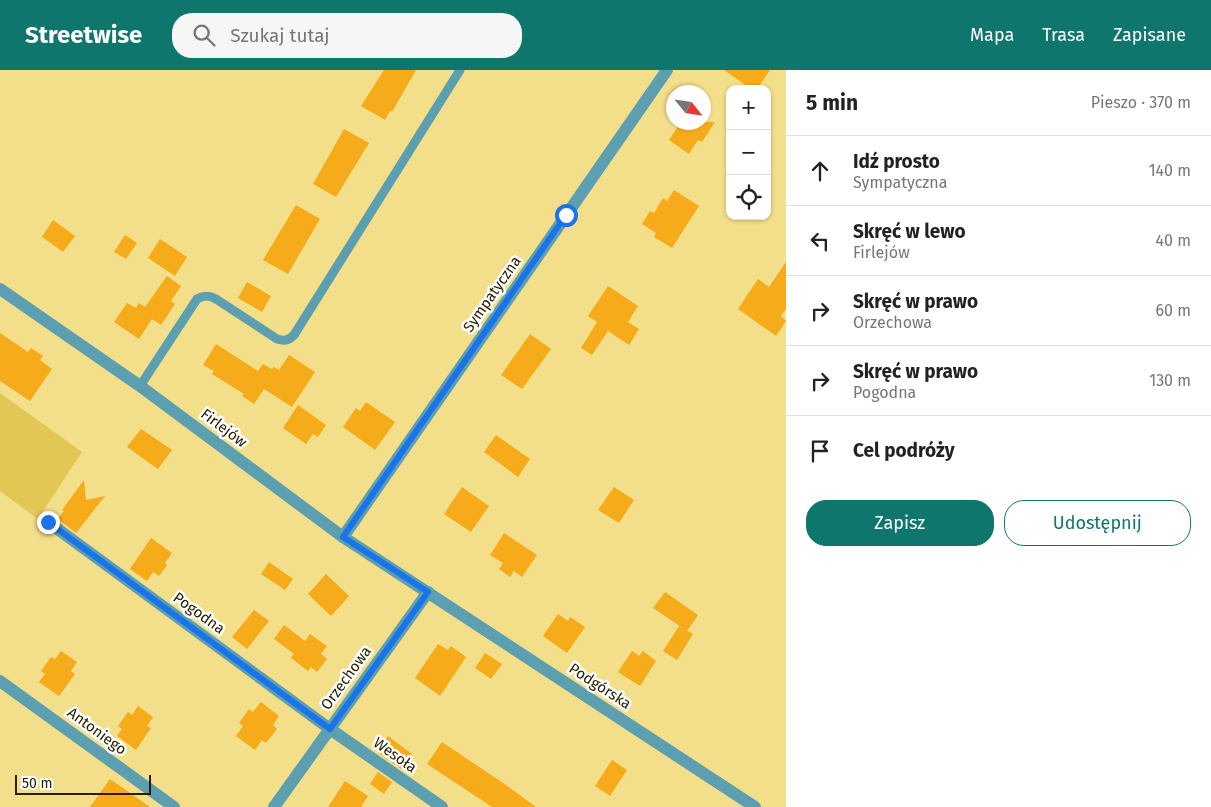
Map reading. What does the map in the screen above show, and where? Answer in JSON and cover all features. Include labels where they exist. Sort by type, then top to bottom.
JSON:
[{"type":"street","name":"Sympatyczna","points":[[343,537],[667,70]]},
{"type":"street","name":"Firlejów","points":[[0,289],[140,386],[343,537],[428,592]]},
{"type":"street","name":"Pogodna","points":[[48,522],[330,729]]},
{"type":"street","name":"Orzechowa","points":[[274,807],[428,592]]},
{"type":"street","name":"Podgórska","points":[[428,592],[755,807]]},
{"type":"street","name":"Antoniego","points":[[0,681],[174,807]]},
{"type":"street","name":"Wesoła","points":[[330,729],[442,807]]},
{"type":"lane","points":[[140,386],[197,299],[202,296],[210,296],[216,299],[276,338],[284,341],[290,340],[460,70]]},
{"type":"shaded area","points":[[0,393],[82,452],[38,519],[0,491]]},
{"type":"building","points":[[384,70],[416,70],[392,112],[390,111],[385,120],[361,106]]},
{"type":"building","points":[[724,70],[770,70],[760,85],[745,85]]},
{"type":"building","points":[[344,129],[369,143],[336,197],[313,184]]},
{"type":"building","points":[[676,130],[710,130],[702,142],[698,140],[689,154],[669,140]]},
{"type":"building","points":[[674,190],[699,206],[672,248],[654,237],[656,233],[642,224],[650,211],[654,213],[663,198],[667,201]]},
{"type":"building","points":[[296,205],[320,219],[288,274],[263,260]]},
{"type":"building","points":[[53,220],[75,236],[63,252],[42,237]]},
{"type":"building","points":[[125,235],[137,243],[126,259],[114,252]]},
{"type":"building","points":[[160,239],[187,257],[175,276],[148,258]]},
{"type":"building","points":[[786,262],[786,309],[781,316],[786,321],[776,336],[738,309],[758,279],[769,287]]},
{"type":"building","points":[[167,276],[181,286],[171,301],[175,304],[161,325],[152,319],[139,339],[114,322],[127,303],[136,308],[139,303],[145,307]]},
{"type":"building","points":[[247,282],[271,296],[262,312],[238,298]]},
{"type":"building","points":[[608,286],[638,306],[628,322],[639,329],[629,345],[608,331],[592,355],[581,348],[597,322],[588,316]]},
{"type":"building","points":[[0,333],[28,352],[31,348],[43,356],[40,360],[52,369],[30,401],[0,381]]},
{"type":"building","points":[[530,334],[551,349],[522,389],[501,375]]},
{"type":"building","points":[[216,344],[258,371],[263,364],[272,369],[274,367],[279,370],[289,355],[315,372],[292,407],[264,389],[254,404],[242,396],[244,394],[212,374],[214,371],[203,365]]},
{"type":"building","points":[[366,402],[395,422],[375,450],[343,427],[356,408],[360,411]]},
{"type":"building","points":[[298,405],[326,425],[318,437],[313,434],[306,444],[283,428]]},
{"type":"building","points":[[141,429],[172,450],[158,469],[127,447]]},
{"type":"building","points":[[496,435],[530,459],[518,477],[484,452]]},
{"type":"building","points":[[84,480],[86,500],[105,496],[76,533],[58,519],[64,511],[62,510]]},
{"type":"building","points":[[462,487],[489,506],[471,532],[444,514]]},
{"type":"building","points":[[614,487],[634,500],[619,523],[598,510]]},
{"type":"building","points":[[504,533],[537,555],[522,577],[514,571],[510,577],[499,569],[503,563],[490,555]]},
{"type":"building","points":[[151,538],[172,553],[165,563],[167,565],[159,576],[153,572],[147,581],[130,569]]},
{"type":"building","points":[[269,562],[293,579],[285,590],[261,574]]},
{"type":"building","points":[[326,574],[349,596],[331,616],[308,594]]},
{"type":"building","points":[[665,592],[698,615],[687,631],[653,608]]},
{"type":"building","points":[[254,610],[269,621],[247,649],[232,637]]},
{"type":"building","points":[[558,614],[568,621],[570,617],[585,627],[567,653],[543,636]]},
{"type":"building","points":[[284,625],[305,641],[310,634],[327,646],[321,654],[327,659],[317,672],[311,667],[308,671],[291,658],[294,654],[274,639]]},
{"type":"building","points":[[679,626],[693,634],[677,660],[663,651]]},
{"type":"building","points":[[438,644],[448,650],[451,646],[466,657],[440,696],[415,678]]},
{"type":"building","points":[[61,651],[77,662],[71,671],[75,674],[59,696],[39,682],[45,674],[41,671],[51,657],[55,659]]},
{"type":"building","points":[[632,651],[639,656],[643,651],[656,661],[640,686],[618,672]]},
{"type":"building","points":[[485,653],[502,664],[491,679],[475,668]]},
{"type":"building","points":[[261,702],[279,716],[273,725],[277,729],[266,743],[262,740],[255,750],[236,736],[243,726],[239,723],[249,709],[253,712]]},
{"type":"building","points":[[138,706],[153,717],[147,726],[151,728],[136,750],[117,736],[122,729],[118,726],[128,712],[132,715]]},
{"type":"building","points":[[388,736],[412,754],[401,769],[377,752]]},
{"type":"building","points":[[442,742],[536,807],[492,807],[427,764]]},
{"type":"building","points":[[612,760],[627,770],[610,796],[595,786]]},
{"type":"building","points":[[378,772],[392,782],[384,794],[370,784]]},
{"type":"building","points":[[110,779],[150,807],[90,807]]},
{"type":"building","points":[[345,781],[368,796],[361,807],[328,807]]},
{"type":"route","points":[[48,522],[330,729],[428,592],[343,537],[566,215]]}]
